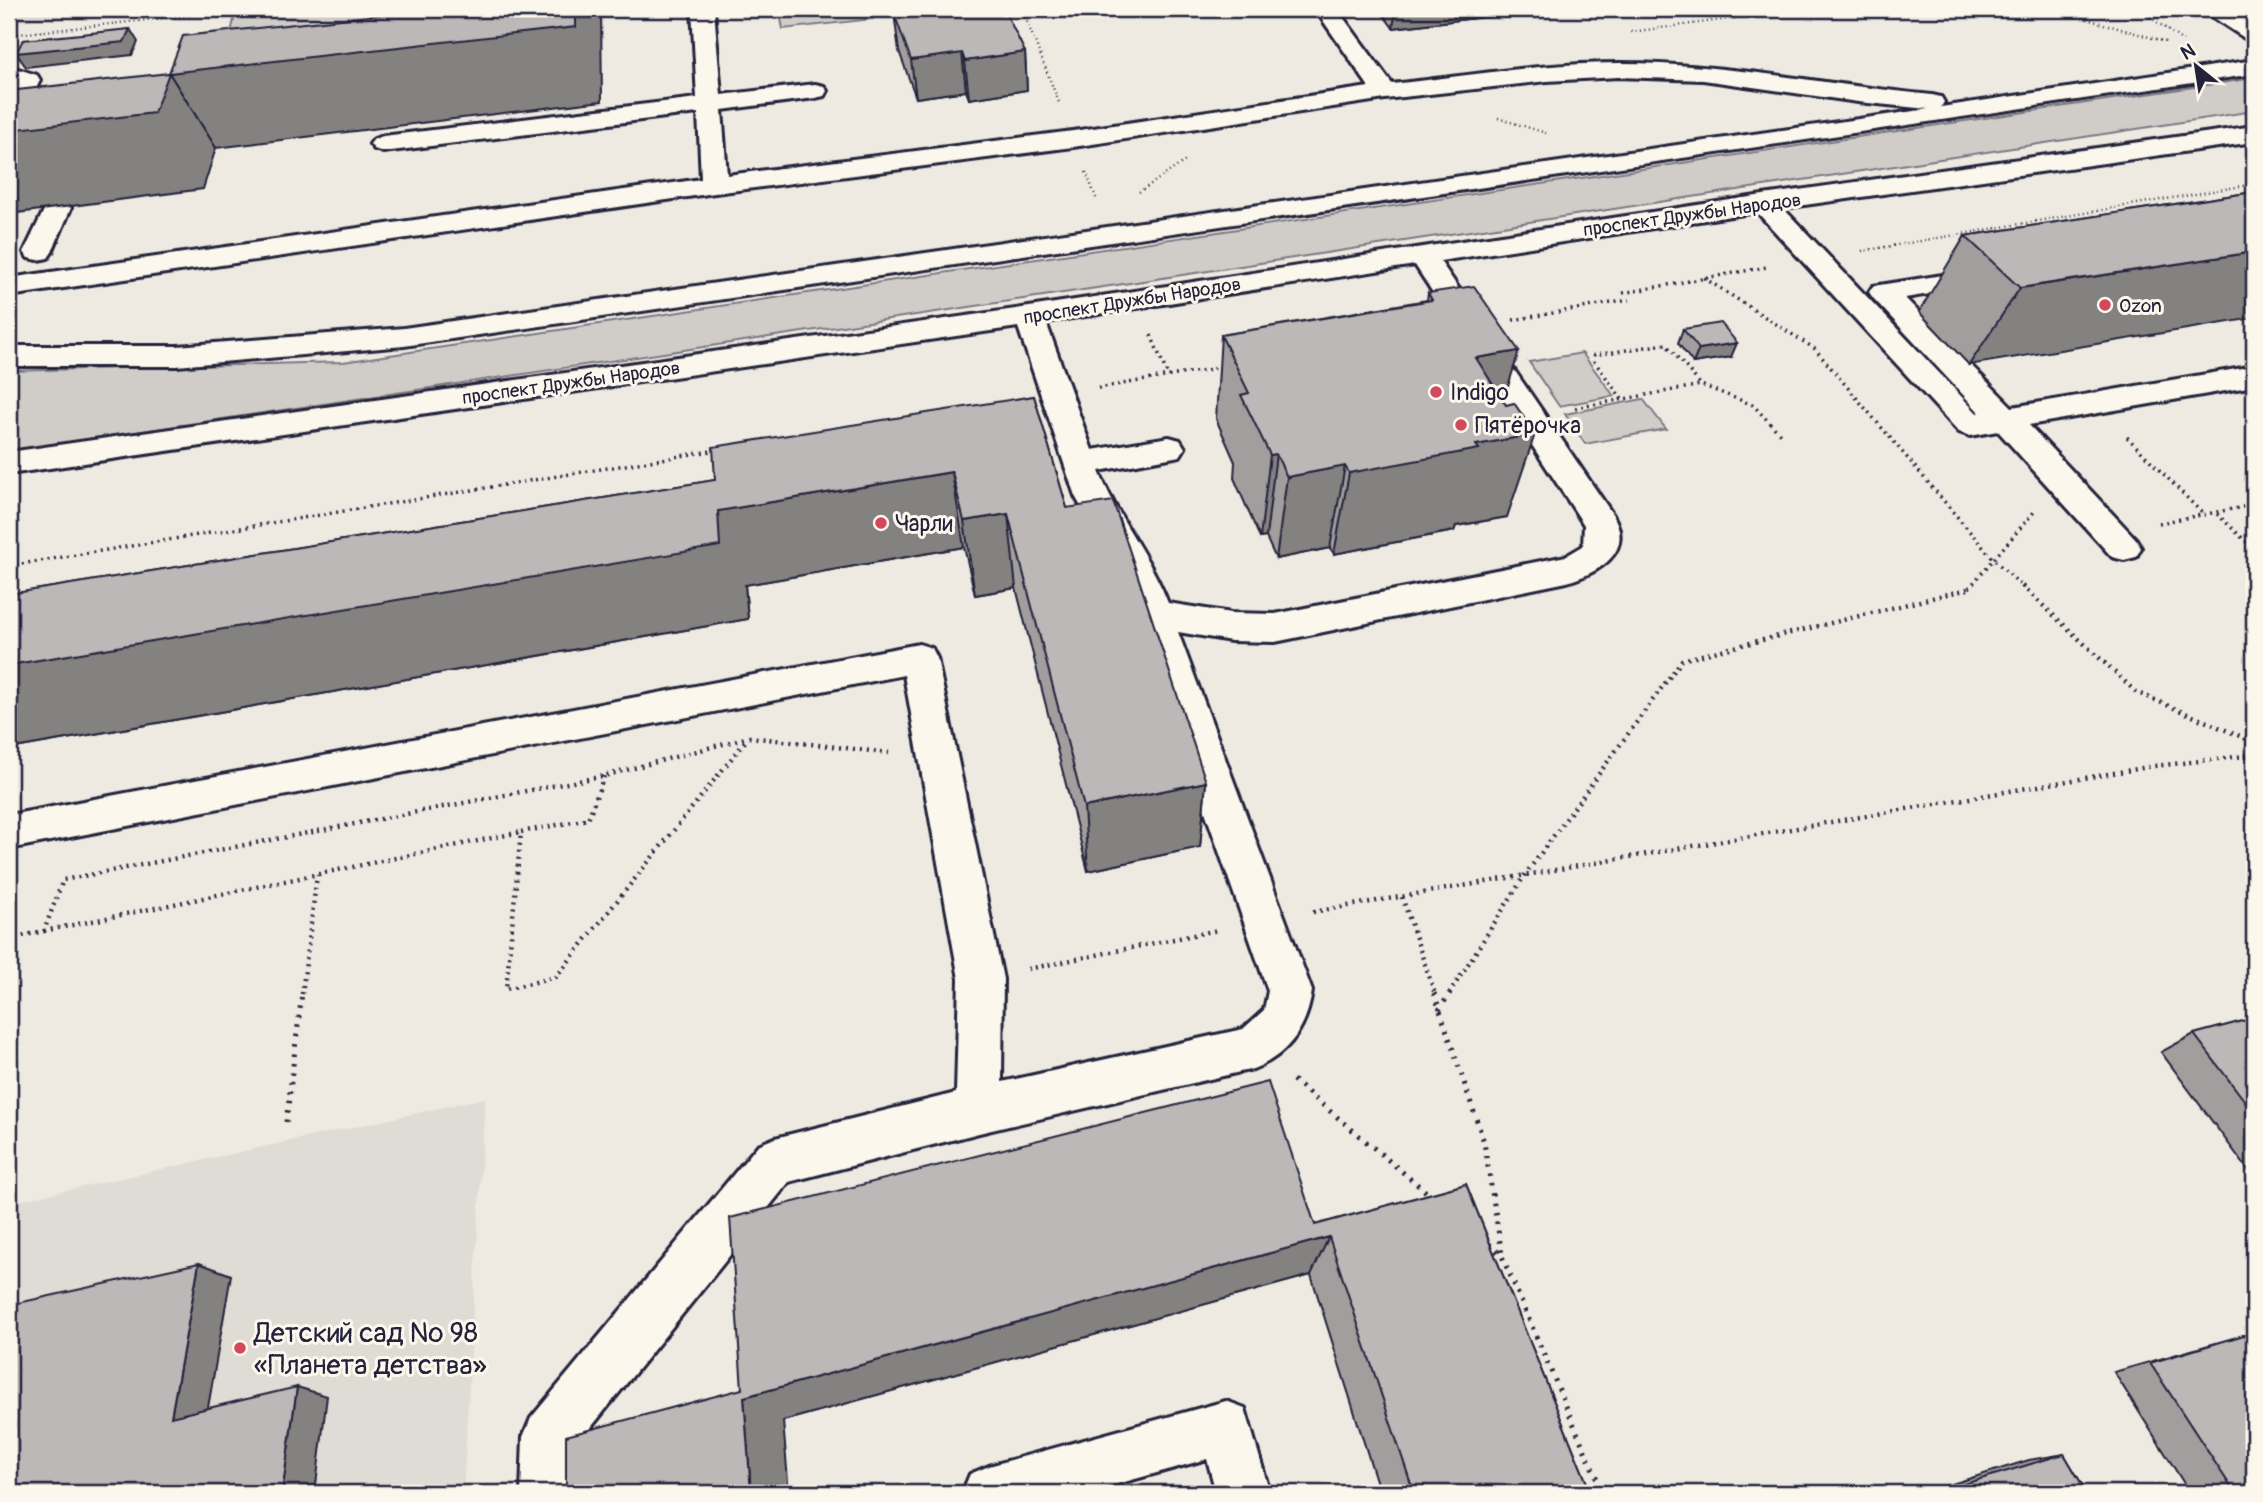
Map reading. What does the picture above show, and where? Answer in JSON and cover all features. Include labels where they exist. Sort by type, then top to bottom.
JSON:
[{"type":"street","points":[[703,9],[715,185]]},
{"type":"street","points":[[1326,9],[1385,92]]},
{"type":"street","points":[[2216,9],[2254,34]]},
{"type":"street","points":[[9,356],[177,356],[404,337],[2254,67]]},
{"type":"street","points":[[9,287],[715,185],[1073,139],[1385,92],[1547,74],[1618,70],[1703,73],[1858,94],[1994,107]]},
{"type":"street","points":[[9,73],[28,80],[9,121]]},
{"type":"street","points":[[383,144],[815,91]]},
{"type":"street","points":[[9,136],[33,134]]},
{"type":"street","name":"проспект Дружбы Народов","points":[[9,463],[1030,316],[1763,203],[2254,134]]},
{"type":"street","points":[[1763,203],[1970,425],[2254,376]]},
{"type":"street","points":[[38,252],[58,208]]},
{"type":"street","points":[[1154,614],[1231,627],[1275,628],[1567,569],[1593,558],[1604,539],[1601,524],[1422,255]]},
{"type":"street","points":[[2021,272],[1884,292],[2062,479],[2116,540]]},
{"type":"street","points":[[548,1493],[550,1437],[775,1162],[979,1110],[1253,1048],[1280,1026],[1288,1010],[1290,991],[1154,614],[1136,571],[1097,508],[1062,428],[1030,316]]},
{"type":"street","points":[[1062,428],[1169,448]]},
{"type":"street","points":[[9,832],[919,658],[981,979],[979,1110]]},
{"type":"street","points":[[989,1493],[1226,1427],[1243,1493]]},
{"type":"path","points":[[9,35],[247,9]]},
{"type":"path","points":[[1701,9],[1713,21]]},
{"type":"path","points":[[2052,9],[2170,44]]},
{"type":"path","points":[[2138,9],[2187,44]]},
{"type":"path","points":[[1623,293],[2254,184]]},
{"type":"path","points":[[1704,278],[1815,349],[1993,559],[2136,692],[2254,742]]},
{"type":"path","points":[[1470,327],[1629,300]]},
{"type":"path","points":[[1149,328],[1168,376]]},
{"type":"path","points":[[1622,399],[1594,361],[1594,355],[1658,343],[1666,344],[1701,384],[1753,405],[1782,436]]},
{"type":"path","points":[[1062,428],[1168,376],[1237,365]]},
{"type":"path","points":[[1564,410],[1701,384]]},
{"type":"path","points":[[2094,404],[2205,516]]},
{"type":"path","points":[[9,566],[726,449]]},
{"type":"path","points":[[1439,1010],[1525,875],[1682,660],[1968,589],[2062,479]]},
{"type":"path","points":[[2116,540],[2254,505]]},
{"type":"path","points":[[2217,513],[2254,549]]},
{"type":"path","points":[[44,932],[64,880],[604,776],[749,737],[938,758]]},
{"type":"path","points":[[522,832],[506,989],[556,977],[749,737]]},
{"type":"path","points":[[1302,914],[2154,766],[2254,755]]},
{"type":"path","points":[[9,939],[589,819],[604,776]]},
{"type":"path","points":[[286,1122],[317,875]]},
{"type":"path","points":[[1402,896],[1484,1142],[1502,1255],[1603,1493]]},
{"type":"path","points":[[981,979],[1223,929]]},
{"type":"path","points":[[1253,1048],[1438,1202]]},
{"type":"path","points":[[1481,1238],[1502,1255]]},
{"type":"shaded area","points":[[9,9],[127,9],[9,23]]},
{"type":"shaded area","points":[[286,9],[394,9],[387,43],[228,46],[235,15]]},
{"type":"shaded area","points":[[779,9],[870,9],[873,19],[783,29]]},
{"type":"shaded area","points":[[2254,78],[2254,111],[9,451],[9,371],[343,362]]},
{"type":"shaded area","points":[[1582,353],[1614,396],[1559,406],[1529,362]]},
{"type":"shaded area","points":[[1643,399],[1666,429],[1585,444],[1565,414]]},
{"type":"shaded area","name":"Детский сад № 98 «Планета детства»","points":[[485,1098],[463,1493],[9,1493],[9,1203]]},
{"type":"building","points":[[434,9],[576,9],[576,27],[169,73],[183,36]]},
{"type":"building","points":[[930,9],[1004,9],[1025,52],[965,61],[962,53],[911,60],[894,13]]},
{"type":"building","points":[[130,29],[124,42],[16,53],[23,40]]},
{"type":"building","points":[[169,73],[154,113],[9,130],[9,91]]},
{"type":"building","points":[[2254,192],[2254,252],[2020,288],[1965,236]]},
{"type":"building","points":[[1474,286],[1519,351],[1476,358],[1506,405],[1514,403],[1535,434],[1476,445],[1479,449],[1349,473],[1345,466],[1287,477],[1276,454],[1270,455],[1241,395],[1249,393],[1221,335],[1432,300],[1428,293]]},
{"type":"building","points":[[1721,323],[1737,343],[1699,349],[1683,329]]},
{"type":"building","points":[[1034,396],[1067,508],[1113,501],[1206,782],[1084,807],[1008,514],[964,521],[952,472],[718,511],[720,546],[9,665],[9,594],[715,480],[713,447]]},
{"type":"building","points":[[2254,1018],[2254,1113],[2194,1034]]},
{"type":"building","points":[[1268,1082],[1315,1225],[1466,1184],[1591,1493],[1414,1493],[1329,1237],[744,1397],[751,1493],[566,1493],[566,1436],[742,1389],[730,1218]]},
{"type":"building","points":[[199,1263],[171,1417],[297,1387],[282,1493],[9,1493],[9,1305]]},
{"type":"building","points":[[2254,1332],[2254,1493],[2235,1493],[2150,1363]]},
{"type":"building","points":[[2064,1454],[2087,1493],[1957,1493],[1954,1487]]},
{"type":"place","name":"Ozon","points":[[2105,305]]},
{"type":"place","name":"Indigo","points":[[1436,392]]},
{"type":"place","name":"Пятёрочка","points":[[1461,425]]},
{"type":"place","name":"Чарли","points":[[881,523]]},
{"type":"place","name":"Детский сад № 98 «Планета детства»","points":[[240,1348]]}]
